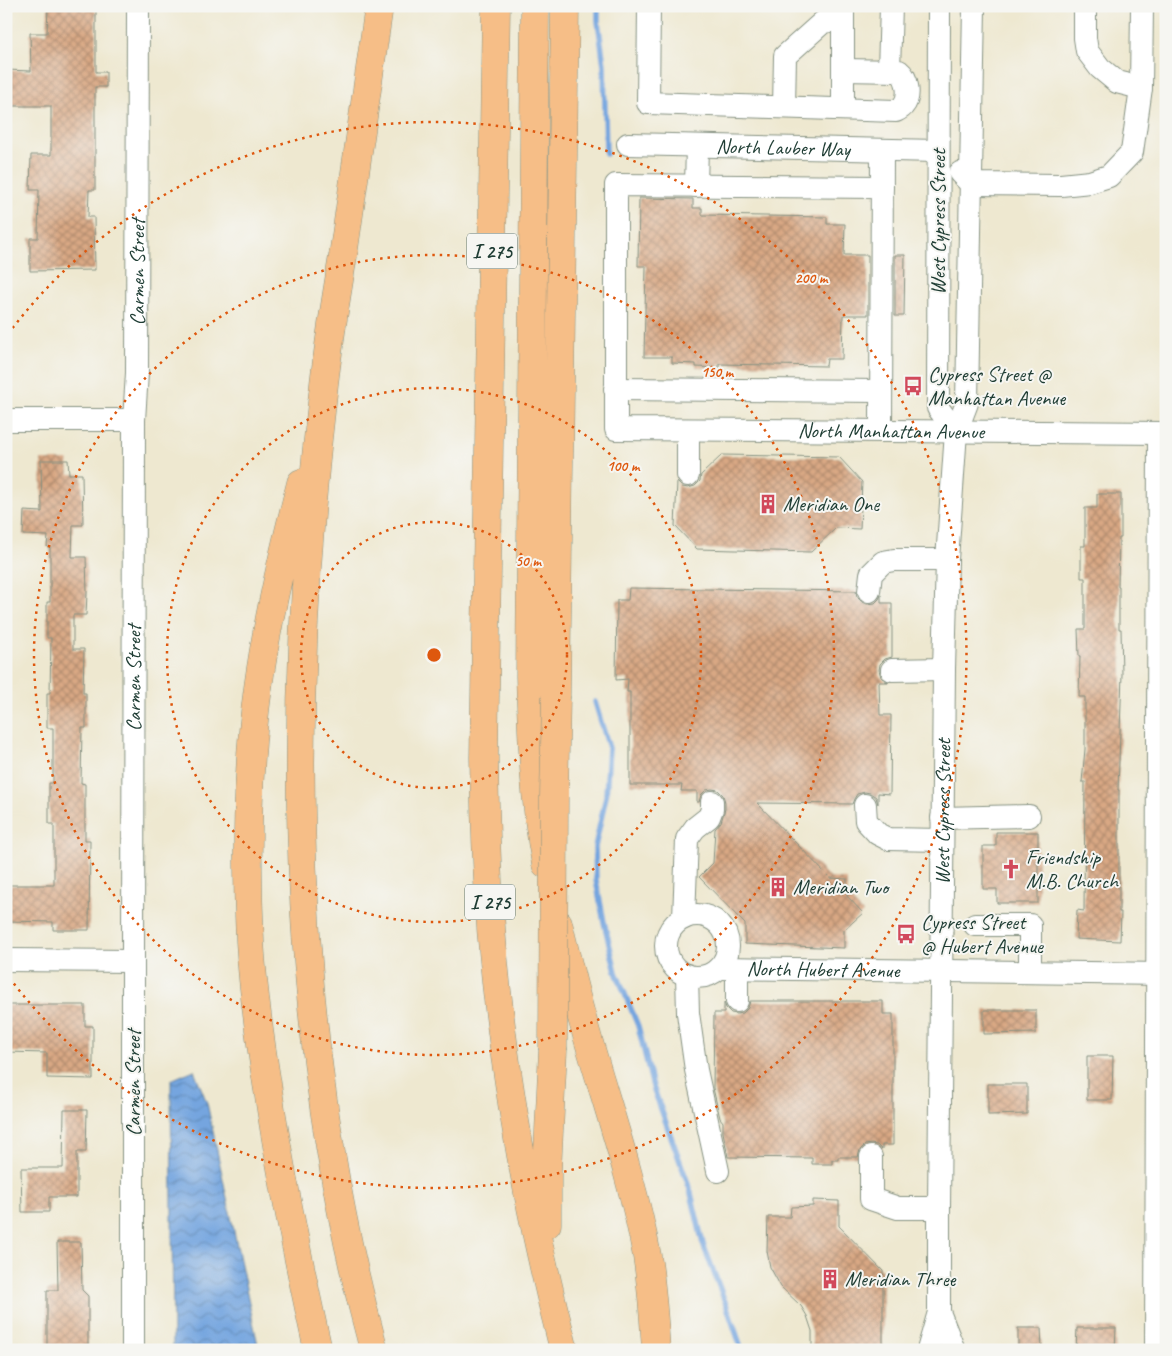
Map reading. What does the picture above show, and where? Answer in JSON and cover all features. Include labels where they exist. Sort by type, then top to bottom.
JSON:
[{"type":"highway","points":[[374,1350],[347,1235],[326,1122],[312,1007],[304,908],[301,740],[306,585],[324,382],[379,6]]},
{"type":"highway","name":"I 275","points":[[496,6],[484,758],[485,815],[493,950],[502,1033],[522,1163],[564,1350]]},
{"type":"highway","points":[[535,6],[530,676],[535,792],[543,845],[565,950],[582,1017],[636,1204],[647,1256],[656,1350]]},
{"type":"highway","points":[[552,1303],[546,1208],[553,1050],[554,798],[565,6]]},
{"type":"highway","points":[[318,1350],[287,1205],[269,1100],[260,1039],[248,901],[251,755],[256,707],[268,628],[324,382]]},
{"type":"street","name":"Carmen Street","points":[[133,1350],[134,420],[137,373],[138,6]]},
{"type":"street","points":[[650,6],[648,103],[896,111],[903,107],[907,99],[907,85],[905,75],[900,71],[843,70]]},
{"type":"street","points":[[889,70],[891,6]]},
{"type":"street","name":"West Cypress Street","points":[[940,6],[938,408],[956,432]]},
{"type":"street","name":"West Cypress Street","points":[[928,1350],[939,1312],[944,669],[947,560],[956,432],[968,403],[974,6]]},
{"type":"street","points":[[1085,6],[1087,51],[1100,68],[1117,82],[1141,88]]},
{"type":"street","points":[[938,152],[971,184],[1061,185],[1090,182],[1109,176],[1132,152],[1141,88],[1142,6]]},
{"type":"street","points":[[784,107],[785,56],[823,22],[843,12],[843,109]]},
{"type":"street","name":"North Lauber Way","points":[[628,144],[938,152]]},
{"type":"street","points":[[696,186],[697,146]]},
{"type":"street","points":[[881,431],[882,150]]},
{"type":"street","points":[[881,391],[615,389],[616,185],[882,187]]},
{"type":"street","name":"North Manhattan Avenue","points":[[615,389],[616,429],[1162,433]]},
{"type":"street","points":[[6,420],[134,420]]},
{"type":"street","points":[[688,430],[688,475]]},
{"type":"street","points":[[1156,1350],[1162,974],[1162,433]]},
{"type":"street","points":[[869,591],[871,574],[883,562],[894,560],[947,560]]},
{"type":"street","points":[[892,670],[944,669]]},
{"type":"street","points":[[684,918],[687,839],[695,828],[709,817],[712,802]]},
{"type":"street","points":[[865,804],[866,821],[878,834],[888,839],[942,840]]},
{"type":"street","points":[[942,818],[1029,816]]},
{"type":"street","points":[[728,968],[699,978],[681,973],[673,967],[668,958],[666,939],[671,929],[678,921],[688,916],[699,915],[709,917],[718,923],[725,932],[728,942],[728,953],[724,963],[728,968],[737,1001]]},
{"type":"street","points":[[974,925],[1030,925],[1030,972]]},
{"type":"street","points":[[6,960],[133,962]]},
{"type":"street","name":"North Hubert Avenue","points":[[728,968],[1162,974]]},
{"type":"street","points":[[687,975],[688,1013],[696,1070],[718,1171]]},
{"type":"street","points":[[871,1157],[871,1199],[898,1208],[939,1208]]},
{"type":"street","name":"West Cypress Street","points":[[939,1312],[954,1350]]},
{"type":"water","points":[[194,1070],[207,1103],[259,1350],[173,1350],[171,1080]]},
{"type":"building","points":[[48,6],[96,6],[96,72],[106,72],[106,87],[95,87],[95,190],[89,190],[88,217],[94,217],[95,270],[30,271],[30,238],[38,238],[39,190],[30,190],[31,155],[51,155],[51,106],[6,106],[6,70],[31,71],[30,33],[47,33]]},
{"type":"building","points":[[639,198],[693,199],[693,208],[702,208],[702,215],[827,217],[827,224],[845,224],[844,255],[868,255],[868,315],[843,315],[842,359],[827,359],[826,366],[719,364],[719,368],[696,367],[696,364],[672,363],[672,357],[644,357],[646,266],[638,266]]},
{"type":"building","points":[[895,255],[905,255],[904,316],[895,316]]},
{"type":"building","name":"Meridian One","points":[[722,455],[839,457],[862,482],[860,529],[836,528],[811,552],[697,549],[675,526],[677,482],[682,487],[695,486],[700,481],[701,475]]},
{"type":"building","points":[[41,460],[68,460],[69,474],[82,474],[83,525],[73,525],[72,557],[86,557],[86,615],[73,615],[73,649],[84,649],[83,693],[86,693],[86,728],[82,728],[81,783],[85,784],[85,840],[90,840],[89,930],[53,930],[53,922],[6,921],[6,885],[54,885],[54,824],[49,824],[49,783],[53,783],[53,728],[47,728],[47,693],[50,693],[51,638],[47,638],[47,602],[50,602],[50,547],[47,547],[48,536],[23,535],[24,511],[42,512]]},
{"type":"building","points":[[1097,494],[1121,494],[1118,587],[1122,674],[1118,790],[1120,941],[1076,939],[1077,910],[1084,911],[1085,782],[1082,782],[1085,749],[1085,697],[1079,697],[1080,656],[1078,629],[1085,629],[1085,578],[1081,578],[1081,546],[1085,546],[1085,508],[1097,508]]},
{"type":"building","points":[[629,588],[856,591],[857,597],[867,604],[875,603],[881,595],[881,603],[892,603],[892,657],[885,659],[880,664],[879,670],[881,677],[889,682],[879,682],[880,715],[891,715],[890,794],[878,793],[878,804],[876,797],[865,792],[857,794],[852,804],[757,803],[830,878],[847,879],[847,896],[863,913],[844,930],[844,948],[745,944],[745,924],[699,877],[713,863],[715,829],[721,822],[725,809],[723,795],[718,790],[706,790],[701,795],[699,802],[697,802],[697,791],[681,791],[682,785],[630,785],[630,692],[627,692],[628,679],[616,680],[617,600],[628,600]]},
{"type":"building","points":[[996,832],[1038,832],[1038,903],[997,903],[997,889],[983,889],[983,846],[996,846]]},
{"type":"building","points":[[750,1001],[883,1001],[883,1014],[893,1014],[893,1145],[882,1145],[882,1150],[877,1145],[865,1145],[860,1150],[858,1157],[838,1157],[838,1160],[832,1160],[832,1164],[812,1164],[812,1158],[728,1157],[723,1122],[720,1118],[713,1088],[714,1013],[724,1013],[724,1002],[726,1008],[731,1013],[743,1013],[748,1008]]},
{"type":"building","points":[[6,1005],[85,1005],[85,1026],[93,1026],[93,1079],[47,1078],[47,1053],[6,1052]]},
{"type":"building","points":[[984,1010],[1036,1010],[1036,1033],[984,1034]]},
{"type":"building","points":[[1087,1056],[1113,1056],[1112,1100],[1087,1100]]},
{"type":"building","points":[[988,1084],[1027,1084],[1027,1114],[988,1115]]},
{"type":"building","points":[[64,1110],[87,1110],[86,1152],[77,1152],[77,1197],[49,1197],[49,1212],[22,1212],[21,1168],[63,1168]]},
{"type":"building","name":"Meridian Three","points":[[813,1200],[839,1201],[839,1226],[883,1271],[883,1350],[812,1350],[812,1331],[807,1316],[801,1306],[781,1287],[770,1267],[767,1251],[768,1217],[790,1217],[791,1207],[813,1206]]},
{"type":"building","points":[[57,1242],[81,1242],[82,1290],[88,1296],[88,1350],[47,1350],[47,1290],[58,1290]]},
{"type":"building","points":[[1018,1328],[1041,1328],[1042,1350],[1018,1350]]},
{"type":"building","points":[[1077,1328],[1116,1328],[1115,1350],[1076,1350]]},
{"type":"waterway","points":[[598,6],[598,21],[604,65],[606,154]]},
{"type":"waterway","points":[[595,702],[609,748],[606,796],[595,847],[596,880],[604,922],[616,972],[638,1026],[653,1087],[690,1189],[703,1244],[742,1350]]},
{"type":"place","name":"Cypress Street @ Manhattan Avenue","points":[[913,386]]},
{"type":"place","name":"Meridian One","points":[[768,504]]},
{"type":"place","name":"Friendship M.B. Church","points":[[1011,869]]},
{"type":"place","name":"Meridian Two","points":[[778,887]]},
{"type":"place","name":"Cypress Street @ Hubert Avenue","points":[[906,934]]},
{"type":"place","name":"Meridian Three","points":[[830,1279]]}]
